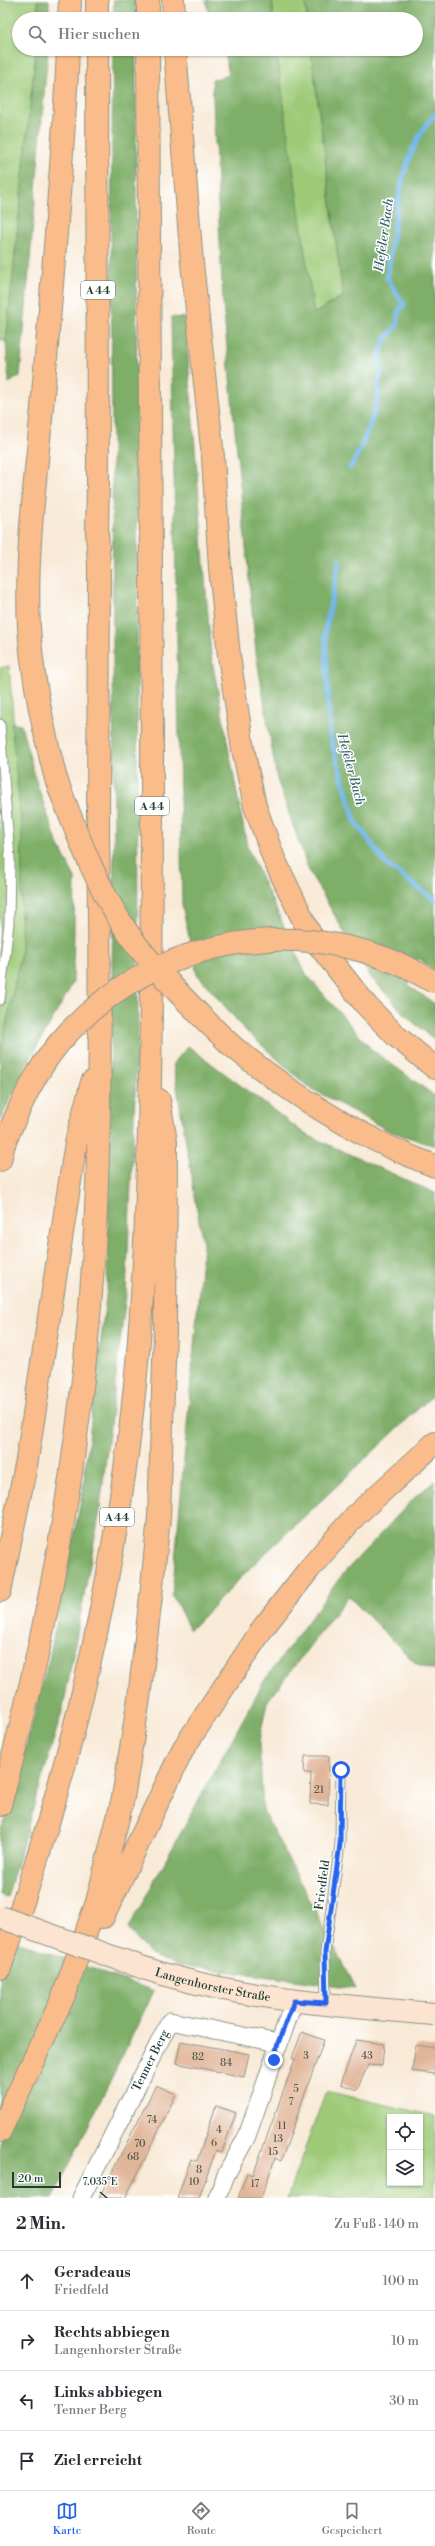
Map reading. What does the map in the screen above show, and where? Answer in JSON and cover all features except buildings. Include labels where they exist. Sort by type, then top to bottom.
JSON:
[{"type":"highway","points":[[69,12],[70,0]]},
{"type":"highway","points":[[97,0],[97,12]]},
{"type":"highway","points":[[148,0],[148,12]]},
{"type":"highway","points":[[173,0],[174,12]]},
{"type":"highway","points":[[68,56],[57,228],[30,533],[29,626],[37,696],[56,779],[85,854],[118,916],[139,947],[206,1021],[231,1045],[276,1082],[326,1114],[377,1142],[435,1166]]},
{"type":"highway","name":"A 44","points":[[0,1805],[43,1636],[62,1540],[73,1465],[90,1317],[94,1244],[100,1050],[99,565],[96,532],[98,483],[97,56]]},
{"type":"highway","name":"A 44","points":[[0,1968],[44,1837],[71,1743],[94,1646],[125,1469],[134,1390],[146,1245],[151,1051],[152,813],[148,56]]},
{"type":"highway","points":[[176,56],[192,262],[213,457],[215,509],[228,648],[243,749],[255,806],[274,858],[310,934],[366,1005],[396,1036],[435,1068]]},
{"type":"highway","points":[[2,1152],[22,1099],[59,1043],[100,1002],[130,982],[159,966],[193,953],[261,940],[332,943],[383,956],[434,982]]},
{"type":"highway","points":[[0,1591],[27,1460],[76,1142],[100,1050]]},
{"type":"highway","points":[[61,2002],[97,1902],[123,1798],[139,1698],[159,1517],[166,1330],[166,1142],[151,1051]]},
{"type":"highway","points":[[0,2131],[176,1763],[220,1689],[263,1628],[320,1556],[356,1515],[435,1443]]},
{"type":"street","name":"Langenhorster Straße","points":[[0,1917],[169,1977],[230,1991],[294,2001],[435,2014]]},
{"type":"street","points":[[217,2198],[226,2175],[247,2136],[278,2043],[294,2001]]},
{"type":"street","name":"Tenner Berg","points":[[81,2198],[170,2021],[278,2043]]},
{"type":"lane","points":[[0,724],[10,858],[9,923],[0,1000]]},
{"type":"lane","name":"Friedfeld","points":[[326,2003],[325,1952],[340,1844],[341,1770]]},
{"type":"green space","points":[[0,0],[38,0],[38,12],[12,12],[12,56],[35,56],[6,342],[0,339]]},
{"type":"green space","points":[[38,0],[49,0],[49,12],[38,12]]},
{"type":"green space","points":[[114,0],[136,0],[136,12],[113,12]]},
{"type":"green space","points":[[206,0],[272,0],[273,12],[208,12]]},
{"type":"green space","points":[[272,0],[305,0],[306,12],[273,12]]},
{"type":"green space","points":[[305,0],[435,0],[435,971],[418,958],[408,985],[435,1004],[435,1040],[408,1018],[369,975],[309,871],[277,779],[256,653],[223,304],[212,80],[229,75],[226,56],[277,56],[314,314],[343,296],[312,56],[423,56],[423,12],[306,12]]},
{"type":"green space","points":[[35,56],[47,56],[20,376],[9,383],[6,342]]},
{"type":"green space","points":[[113,56],[136,56],[138,1030],[126,1294],[99,1516],[63,1708],[7,1897],[0,1895],[0,1833],[20,1769],[49,1659],[82,1495],[107,1289],[114,846],[111,232]]},
{"type":"green space","points":[[277,56],[312,56],[343,296],[313,314]]},
{"type":"green space","points":[[171,317],[185,318],[211,655],[247,846],[306,974],[371,1049],[435,1096],[435,1146],[389,1131],[307,1086],[246,1031],[197,974],[182,905]]},
{"type":"green space","points":[[9,666],[22,830],[21,953],[0,1056],[0,668]]},
{"type":"green space","points":[[11,723],[21,725],[37,784],[57,842],[75,878],[73,983],[26,1066],[0,1121],[0,1055],[21,953],[22,830]]},
{"type":"green space","points":[[188,1046],[305,1134],[435,1193],[435,1393],[253,1565],[190,1630],[172,1595],[203,1245],[173,1064]]},
{"type":"green space","points":[[435,1481],[435,1671],[415,1663],[348,1596],[267,1702],[259,1741],[263,1811],[356,1988],[177,1965],[150,1955],[128,1929],[264,1681],[342,1575],[415,1497]]},
{"type":"green space","points":[[0,1935],[154,1991],[53,2198],[0,2198]]},
{"type":"green space","points":[[326,2091],[435,2116],[435,2198],[287,2198]]},
{"type":"waterway","name":"Hefeler Bach","points":[[350,468],[361,448],[375,411],[379,392],[378,382],[382,370],[379,359],[385,340],[398,324],[398,311],[404,305],[387,278],[396,213],[405,171],[412,151],[422,132],[435,114]]},
{"type":"waterway","name":"Hefeler Bach","points":[[339,561],[325,632],[330,736],[355,821],[386,864],[435,900]]},
{"type":"route","points":[[274,2060],[278,2043],[294,2001],[326,2003],[325,1952],[340,1844],[341,1770]]}]
